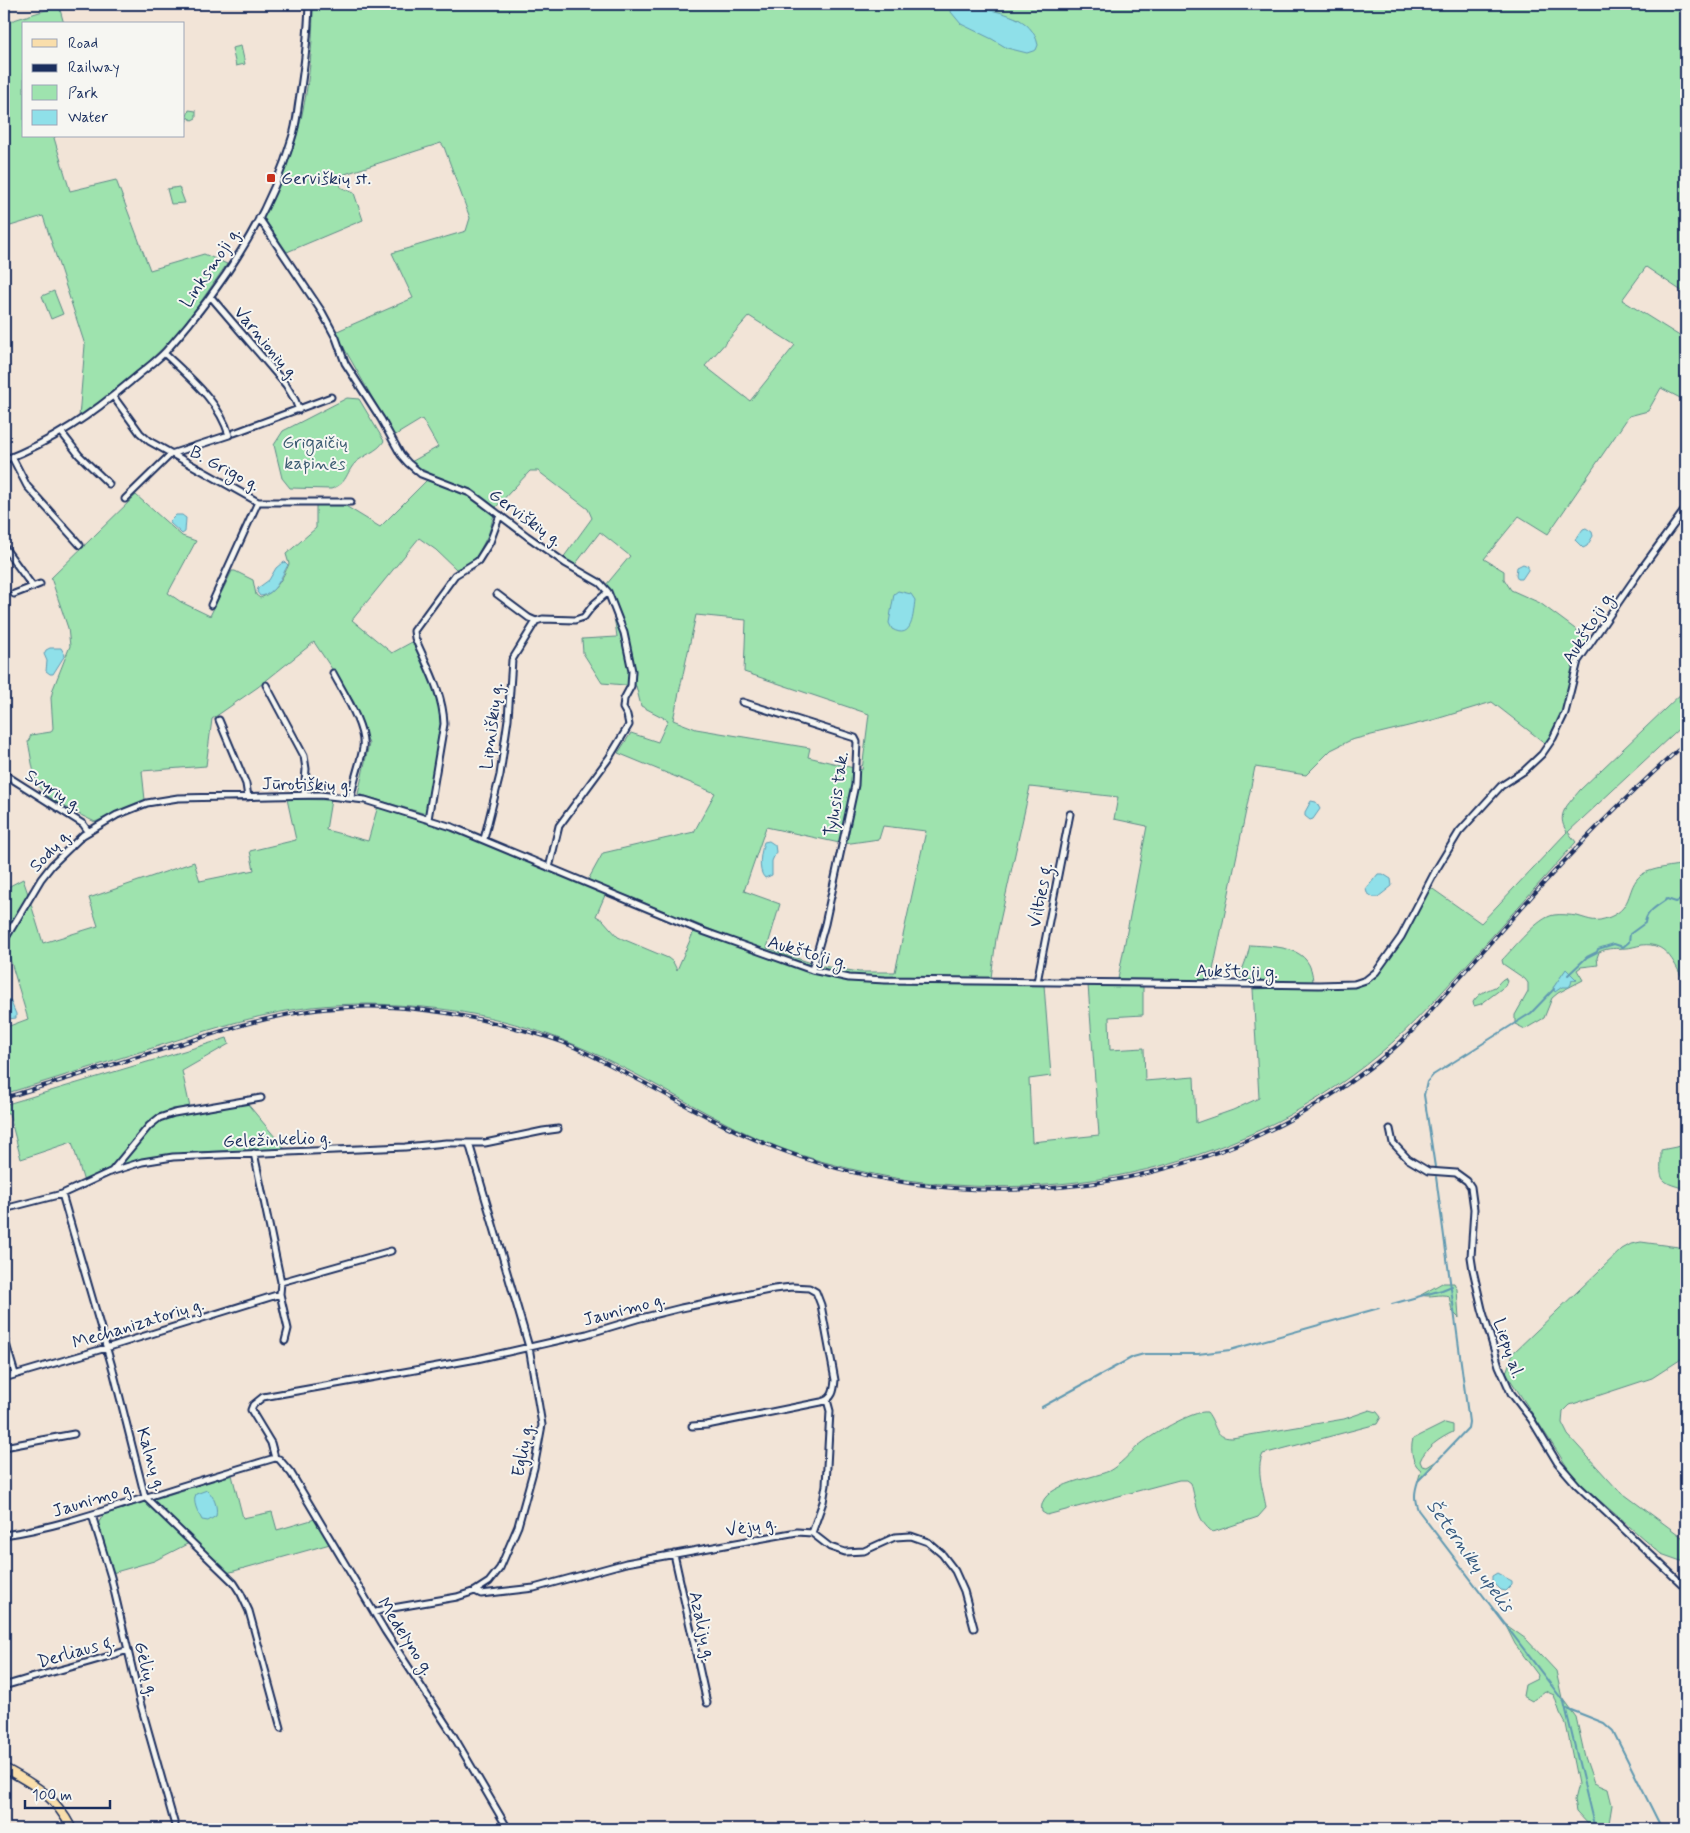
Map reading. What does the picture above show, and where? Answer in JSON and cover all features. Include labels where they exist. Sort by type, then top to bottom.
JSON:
[{"type":"main road","points":[[4,1768],[35,1785],[50,1797],[60,1808],[72,1829]]},
{"type":"street","name":"Linksmoji g.","points":[[4,460],[62,433],[93,412],[164,352],[211,297],[259,218],[286,157],[293,136],[304,71],[309,4]]},
{"type":"street","name":"Gerviškių g.","points":[[259,218],[331,328],[345,364],[381,419],[401,455],[408,463],[421,474],[470,493],[565,563],[600,583],[608,592]]},
{"type":"street","name":"Varnionių g.","points":[[211,297],[286,385],[299,410]]},
{"type":"street","points":[[164,352],[198,386],[217,409],[231,434]]},
{"type":"street","points":[[353,389],[358,385]]},
{"type":"street","name":"B. Grigo g.","points":[[113,396],[140,433],[149,441],[258,502],[351,502]]},
{"type":"street","points":[[125,499],[171,454],[299,410],[331,397]]},
{"type":"street","points":[[62,433],[79,455],[109,484]]},
{"type":"street","points":[[12,457],[27,486],[80,545]]},
{"type":"street","points":[[211,605],[258,502]]},
{"type":"street","name":"Aukštoji g.","points":[[549,868],[697,929],[812,970],[835,976],[865,979],[1038,982],[1319,985],[1360,983],[1371,977],[1402,937],[1436,870],[1459,832],[1501,786],[1531,766],[1553,738],[1565,713],[1578,662],[1642,568],[1686,508]]},
{"type":"street","points":[[428,819],[444,724],[436,685],[415,638],[414,631],[456,575],[478,561],[490,542],[500,515]]},
{"type":"street","points":[[4,547],[33,587]]},
{"type":"street","points":[[14,594],[40,584]]},
{"type":"street","points":[[497,594],[536,621],[543,619],[575,620],[584,617],[594,604],[608,592],[624,634],[632,671],[631,686],[624,699],[623,708],[629,725],[609,758],[559,826],[549,868]]},
{"type":"street","name":"Lipniškių g.","points":[[484,839],[500,775],[508,719],[512,660],[536,621]]},
{"type":"street","points":[[332,673],[350,705],[363,741],[351,798]]},
{"type":"street","points":[[266,685],[304,756],[306,769],[304,795]]},
{"type":"street","name":"Tylusis tak.","points":[[742,702],[855,738],[857,742],[853,794],[825,924],[812,970]]},
{"type":"street","points":[[219,720],[246,784],[248,797]]},
{"type":"street","name":"Svyrių g.","points":[[4,774],[82,824],[88,831]]},
{"type":"street","name":"Jūrotiškių g.","points":[[88,831],[131,809],[158,801],[178,798],[304,795],[351,798],[385,805],[428,819],[484,839],[549,868]]},
{"type":"street","name":"Vilties g.","points":[[1038,982],[1070,814]]},
{"type":"street","name":"Sodų g.","points":[[4,940],[41,879],[64,852],[88,831]]},
{"type":"street","points":[[110,1172],[149,1126],[159,1118],[174,1113],[261,1098]]},
{"type":"street","name":"Geležinkelio g.","points":[[4,1209],[62,1194],[110,1172],[142,1162],[173,1156],[486,1143],[558,1129]]},
{"type":"street","name":"Liepų al.","points":[[1390,1129],[1393,1143],[1408,1159],[1428,1171],[1456,1173],[1467,1181],[1470,1187],[1474,1209],[1471,1257],[1473,1270],[1482,1309],[1499,1366],[1511,1393],[1531,1419],[1557,1462],[1577,1485],[1686,1588]]},
{"type":"street","name":"Eglių g.","points":[[374,1613],[457,1597],[475,1591],[489,1582],[500,1568],[518,1526],[534,1468],[542,1426],[529,1347],[470,1143]]},
{"type":"street","points":[[254,1153],[281,1282],[280,1294],[288,1328],[285,1341]]},
{"type":"street","name":"Kalnų g.","points":[[62,1194],[106,1348],[145,1497],[228,1577],[241,1594],[249,1611],[281,1728]]},
{"type":"street","points":[[281,1282],[391,1251]]},
{"type":"street","name":"Jaunimo g.","points":[[4,1535],[38,1529],[92,1515],[145,1497],[277,1458],[271,1443],[251,1410],[253,1405],[263,1397],[529,1347],[587,1334],[637,1319],[774,1289],[809,1288],[816,1292],[821,1305],[835,1380],[832,1396],[827,1400]]},
{"type":"street","name":"Mechanizatorių g.","points":[[4,1378],[280,1294]]},
{"type":"street","points":[[4,1337],[15,1374]]},
{"type":"street","points":[[692,1426],[707,1425],[827,1400],[830,1416],[826,1485],[823,1502],[812,1533],[830,1547],[845,1552],[864,1551],[895,1537],[911,1536],[928,1542],[942,1554],[955,1571],[964,1591],[974,1628]]},
{"type":"street","points":[[4,1447],[74,1434]]},
{"type":"street","name":"Medelyno g.","points":[[277,1458],[291,1473],[374,1613],[453,1735],[508,1829]]},
{"type":"street","name":"Gėlių g.","points":[[92,1515],[111,1577],[128,1650],[176,1829]]},
{"type":"street","name":"Vėjų g.","points":[[475,1591],[477,1593],[490,1593],[534,1588],[626,1563],[797,1532],[812,1533]]},
{"type":"street","name":"Azalijų g.","points":[[674,1554],[707,1703]]},
{"type":"street","name":"Derliaus g.","points":[[4,1686],[31,1677],[96,1661],[128,1650]]},
{"type":"green space","points":[[313,4],[952,4],[951,8],[1007,48],[1019,19],[977,7],[973,4],[1686,4],[1686,294],[1646,267],[1622,300],[1686,340],[1686,393],[1682,399],[1661,388],[1648,411],[1629,416],[1548,534],[1519,516],[1484,559],[1504,571],[1504,579],[1511,590],[1540,603],[1590,640],[1576,659],[1562,712],[1546,744],[1492,702],[1433,720],[1351,740],[1331,750],[1306,775],[1255,767],[1211,980],[1118,979],[1147,826],[1114,819],[1118,797],[1030,787],[996,939],[991,978],[855,976],[825,970],[734,939],[588,880],[603,853],[694,832],[715,793],[618,753],[631,733],[658,742],[668,720],[641,706],[636,686],[602,683],[583,653],[582,639],[617,637],[611,607],[601,591],[630,556],[600,532],[574,566],[563,558],[592,518],[588,509],[538,471],[530,471],[496,507],[489,533],[477,556],[471,563],[456,569],[436,550],[419,538],[352,620],[392,653],[412,642],[432,682],[439,703],[441,726],[426,814],[358,794],[369,744],[354,702],[314,642],[258,687],[212,719],[206,766],[142,771],[145,800],[95,822],[65,807],[49,797],[39,787],[28,742],[31,735],[51,732],[53,728],[51,698],[70,646],[68,628],[51,578],[136,495],[182,536],[196,541],[168,593],[181,602],[210,616],[232,571],[253,580],[256,595],[260,598],[274,589],[289,564],[286,554],[316,528],[316,505],[344,505],[380,527],[432,475],[411,462],[438,447],[422,419],[394,436],[335,332],[413,298],[392,253],[466,231],[470,218],[441,143],[345,174],[340,187],[354,193],[363,220],[287,252],[262,215],[277,188],[295,141],[308,83]],"holes":[[[749,316],[795,345],[750,401],[705,366]],[[696,615],[746,620],[744,672],[869,714],[862,770],[808,757],[810,748],[696,729],[673,720]],[[883,826],[926,831],[895,972],[859,972],[817,965],[767,948],[780,904],[744,891],[766,827],[844,844],[879,839]]]},
{"type":"green space","points":[[59,6],[63,22],[22,22],[22,138],[54,138],[70,191],[116,180],[150,270],[204,254],[227,264],[189,318],[153,358],[79,417],[85,345],[43,216],[4,228],[4,23]]},
{"type":"green space","points":[[241,46],[245,64],[236,66],[232,48]]},
{"type":"green space","points":[[189,110],[196,111],[196,118],[192,120],[187,117],[188,121],[185,122],[185,113],[187,116]]},
{"type":"green space","points":[[179,187],[185,203],[171,204],[167,189]]},
{"type":"green space","points":[[54,291],[63,314],[51,319],[42,296]]},
{"type":"green space","name":"Grigaičių kapinės","points":[[347,398],[359,399],[384,441],[378,448],[355,463],[337,487],[331,489],[290,488],[282,478],[274,445],[283,431]]},
{"type":"green space","points":[[1686,689],[1686,722],[1568,832],[1576,842],[1438,996],[1392,1043],[1322,1095],[1261,1129],[1197,1155],[1129,1173],[1060,1184],[990,1187],[920,1182],[851,1169],[809,1158],[768,1143],[728,1124],[612,1062],[564,1040],[489,1017],[411,1006],[369,1004],[326,1006],[298,1009],[240,1021],[4,1094],[4,1028],[28,1019],[5,942],[30,901],[43,943],[98,926],[89,898],[194,862],[200,881],[254,870],[250,851],[296,840],[287,799],[331,800],[326,830],[368,841],[378,806],[481,841],[606,893],[596,916],[603,920],[618,937],[668,958],[673,962],[677,970],[694,931],[829,978],[859,982],[1044,985],[1051,1076],[1029,1079],[1032,1142],[1099,1135],[1088,985],[1143,986],[1143,1015],[1109,1017],[1110,1050],[1144,1048],[1145,1081],[1194,1077],[1196,1123],[1233,1110],[1259,1098],[1253,989],[1359,985],[1371,981],[1376,977],[1405,937],[1430,887],[1481,923],[1567,832],[1562,820],[1563,815],[1567,805],[1580,790]]},
{"type":"green space","points":[[1686,864],[1686,980],[1683,979],[1668,954],[1657,947],[1642,945],[1606,949],[1599,952],[1597,958],[1598,965],[1581,967],[1577,970],[1583,980],[1552,998],[1544,1018],[1525,1029],[1515,1024],[1515,1015],[1528,992],[1528,983],[1503,964],[1502,960],[1527,934],[1541,921],[1554,915],[1574,916],[1590,920],[1610,917],[1623,908],[1633,885],[1641,875],[1657,869]],"holes":[[[1566,970],[1577,980],[1571,980],[1553,988]]]},
{"type":"green space","points":[[23,879],[28,894],[4,936],[4,883],[6,888]]},
{"type":"green space","points":[[1250,945],[1272,946],[1292,950],[1307,961],[1313,982],[1238,981]]},
{"type":"green space","points":[[1505,978],[1507,981],[1505,986],[1481,1004],[1474,1006],[1473,1002],[1478,996],[1495,987]]},
{"type":"green space","points":[[227,1038],[229,1044],[182,1071],[191,1112],[246,1102],[285,1149],[197,1152],[153,1157],[112,1168],[84,1182],[72,1142],[21,1159],[9,1113],[4,1113],[4,1105]]},
{"type":"green space","points":[[1686,1145],[1686,1189],[1669,1184],[1662,1178],[1661,1150]]},
{"type":"green space","points":[[1641,1242],[1686,1248],[1686,1356],[1652,1378],[1570,1405],[1563,1412],[1562,1423],[1568,1435],[1617,1489],[1686,1540],[1686,1561],[1661,1554],[1575,1479],[1506,1373],[1513,1353],[1622,1249],[1631,1244]]},
{"type":"green space","points":[[1442,1283],[1454,1283],[1457,1289],[1459,1318],[1452,1311],[1449,1296],[1421,1295]]},
{"type":"green space","points":[[1370,1410],[1377,1412],[1381,1417],[1377,1424],[1263,1454],[1260,1473],[1266,1508],[1258,1517],[1213,1532],[1200,1517],[1191,1483],[1187,1480],[1179,1480],[1047,1515],[1042,1512],[1042,1503],[1047,1495],[1056,1489],[1066,1484],[1109,1471],[1121,1463],[1138,1446],[1161,1430],[1201,1412],[1207,1412],[1221,1436],[1232,1438],[1344,1419]]},
{"type":"green space","points":[[1445,1423],[1453,1425],[1453,1432],[1438,1440],[1422,1456],[1420,1461],[1422,1466],[1427,1467],[1435,1462],[1433,1467],[1418,1481],[1421,1470],[1412,1456],[1413,1439]]},
{"type":"green space","points":[[232,1475],[243,1518],[272,1512],[277,1530],[315,1519],[330,1544],[227,1573],[195,1540],[154,1561],[112,1573],[98,1524],[103,1515]]},
{"type":"green space","points":[[1505,1624],[1526,1639],[1556,1671],[1562,1698],[1576,1717],[1585,1757],[1594,1783],[1608,1789],[1612,1805],[1608,1829],[1590,1829],[1589,1825],[1576,1811],[1574,1800],[1578,1784],[1566,1724],[1554,1695],[1545,1691],[1532,1701],[1523,1696],[1525,1685],[1537,1679],[1538,1675],[1515,1644]]},
{"type":"water","points":[[952,4],[973,4],[977,7],[1015,17],[1023,22],[1035,35],[1038,45],[1036,50],[1027,53],[1007,48],[961,24],[951,12]]},
{"type":"water","points":[[176,515],[182,515],[186,518],[185,532],[182,534],[170,523]]},
{"type":"water","points":[[1586,528],[1592,532],[1593,536],[1587,546],[1583,548],[1575,540],[1583,529]]},
{"type":"water","points":[[285,562],[288,565],[274,589],[266,595],[260,596],[257,592],[258,588],[269,580],[276,568]]},
{"type":"water","points":[[1523,564],[1528,566],[1528,570],[1522,579],[1518,579],[1516,575],[1517,567]]},
{"type":"water","points":[[898,591],[911,594],[915,600],[911,624],[908,629],[899,632],[892,629],[889,623],[894,594]]},
{"type":"water","points":[[50,648],[61,648],[65,655],[53,674],[46,671],[47,661],[44,654]]},
{"type":"water","points":[[1311,801],[1316,802],[1320,809],[1313,819],[1310,820],[1305,816],[1305,812]]},
{"type":"water","points":[[769,841],[775,845],[776,852],[772,861],[772,875],[765,878],[760,866],[761,856],[764,842]]},
{"type":"water","points":[[1378,874],[1383,874],[1391,879],[1392,886],[1378,897],[1373,897],[1367,893],[1366,889]]},
{"type":"water","points":[[1566,969],[1577,980],[1572,980],[1569,987],[1562,987],[1555,992],[1553,988]]},
{"type":"water","points":[[7,999],[10,1000],[16,1018],[8,1019],[4,1006],[4,1002]]},
{"type":"water","points":[[207,1490],[216,1505],[216,1516],[208,1521],[202,1520],[195,1500],[196,1494]]},
{"type":"water","points":[[1497,1573],[1512,1581],[1512,1585],[1506,1591],[1501,1590],[1492,1581],[1492,1576]]},
{"type":"waterway","name":"Šeternikų upelis","points":[[1568,975],[1587,957],[1597,952],[1598,949],[1614,944],[1623,947],[1629,942],[1630,934],[1645,923],[1650,912],[1667,899],[1676,902],[1686,898]]},
{"type":"waterway","name":"Šeternikų upelis","points":[[1435,1167],[1424,1095],[1427,1082],[1433,1075],[1531,1013],[1554,989]]},
{"type":"waterway","name":"Šeternikų upelis","points":[[1436,1177],[1469,1422],[1468,1428],[1418,1481],[1415,1493],[1416,1503],[1418,1510],[1564,1702],[1595,1829]]},
{"type":"waterway","points":[[1392,1304],[1452,1286]]},
{"type":"waterway","points":[[1042,1407],[1133,1357],[1144,1354],[1198,1354],[1230,1350],[1379,1308]]},
{"type":"waterway","points":[[1566,1708],[1604,1723],[1613,1731],[1662,1829]]},
{"type":"railway","points":[[4,1098],[262,1020],[323,1009],[368,1006],[391,1007],[459,1015],[557,1040],[598,1059],[741,1133],[766,1144],[836,1168],[908,1183],[983,1190],[1057,1187],[1131,1177],[1203,1157],[1272,1129],[1336,1092],[1382,1058],[1417,1026],[1523,906],[1582,843],[1622,802],[1686,743]]},
{"type":"place","name":"Gerviškių st.","points":[[271,178]]}]
